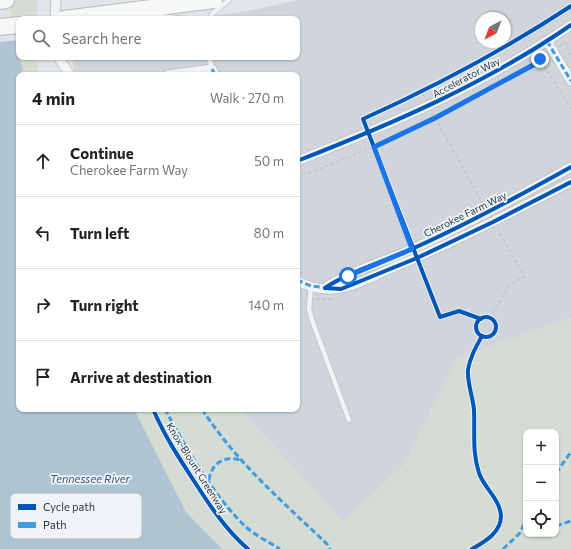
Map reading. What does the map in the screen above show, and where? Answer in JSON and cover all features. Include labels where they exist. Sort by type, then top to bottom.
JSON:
[{"type":"highway","points":[[0,1],[6,0]]},
{"type":"highway","points":[[87,16],[214,0]]},
{"type":"highway","points":[[0,27],[16,25]]},
{"type":"street","points":[[55,16],[56,0]]},
{"type":"street","name":"Accelerator Way","points":[[300,159],[368,133],[428,105],[535,49],[571,25]]},
{"type":"street","points":[[547,41],[571,81]]},
{"type":"street","points":[[60,60],[68,72]]},
{"type":"street","name":"Cherokee Farm Way","points":[[325,288],[338,279],[412,249],[489,213],[571,167]]},
{"type":"street","name":"Cherokee Farm Way","points":[[300,281],[311,286],[341,288],[417,258],[493,222],[571,182]]},
{"type":"lane","points":[[211,16],[229,0]]},
{"type":"lane","points":[[130,11],[164,16]]},
{"type":"lane","points":[[210,60],[213,72]]},
{"type":"lane","points":[[311,286],[309,309],[349,420]]},
{"type":"path","points":[[520,39],[532,31]]},
{"type":"path","points":[[527,35],[571,109]]},
{"type":"path","points":[[567,43],[571,40]]},
{"type":"path","points":[[300,176],[374,147],[452,109],[535,64],[540,59]]},
{"type":"path","points":[[415,96],[428,89]]},
{"type":"path","points":[[368,133],[376,154]]},
{"type":"path","points":[[483,318],[488,317],[494,320]]},
{"type":"shaded area","points":[[6,0],[37,0],[37,16],[16,16],[16,42]]},
{"type":"shaded area","points":[[298,0],[571,0],[571,318],[456,359],[404,465],[343,522],[243,412],[300,412],[300,72],[74,72],[72,60],[300,60],[300,16],[212,16],[248,11]]},
{"type":"shaded area","points":[[21,60],[36,60],[38,72],[23,72]]},
{"type":"shaded area","points":[[571,318],[571,549],[222,549],[186,512],[136,412],[243,412],[343,522],[404,465],[456,359]]},
{"type":"water","name":"Tennessee River","points":[[0,0],[6,0],[16,42],[16,60],[20,60],[23,72],[16,72],[16,412],[136,412],[186,512],[222,549],[0,549]]},
{"type":"pier","points":[[0,0],[8,0],[16,40],[0,42]]},
{"type":"marked path","points":[[547,41],[571,81]]},
{"type":"marked path","points":[[300,281],[311,286],[329,288]]},
{"type":"marked path","points":[[167,412],[201,471],[223,502],[246,527],[280,549]]},
{"type":"marked path","points":[[204,412],[215,428],[245,464],[327,544],[330,549]]},
{"type":"marked path","points":[[559,469],[571,452]]},
{"type":"marked path","points":[[209,480],[212,469],[219,462],[229,459],[240,460]]},
{"type":"marked path","points":[[559,525],[571,521]]},
{"type":"marked path","points":[[503,549],[519,534],[523,527]]},
{"type":"cycle path","points":[[481,319],[459,311],[440,317],[363,119],[417,94],[469,67],[520,38],[571,6]]},
{"type":"cycle path","points":[[300,160],[438,101],[506,66],[571,25]]},
{"type":"cycle path","points":[[325,288],[346,276],[403,253],[454,229],[571,167]]},
{"type":"cycle path","points":[[325,288],[341,289],[417,258],[493,222],[571,182]]},
{"type":"cycle path","points":[[486,317],[493,320],[496,327],[493,334],[486,337],[479,334],[476,327],[479,320],[486,317]]},
{"type":"cycle path","points":[[472,549],[495,532],[501,516],[498,504],[481,478],[475,457],[474,410],[468,380],[468,370],[475,348],[482,336]]},
{"type":"cycle path","name":"Knox-Blount Greenway","points":[[154,412],[172,446],[206,500],[225,526],[248,549]]},
{"type":"route","points":[[348,276],[412,249],[374,147],[452,109],[535,64],[540,59]]}]
